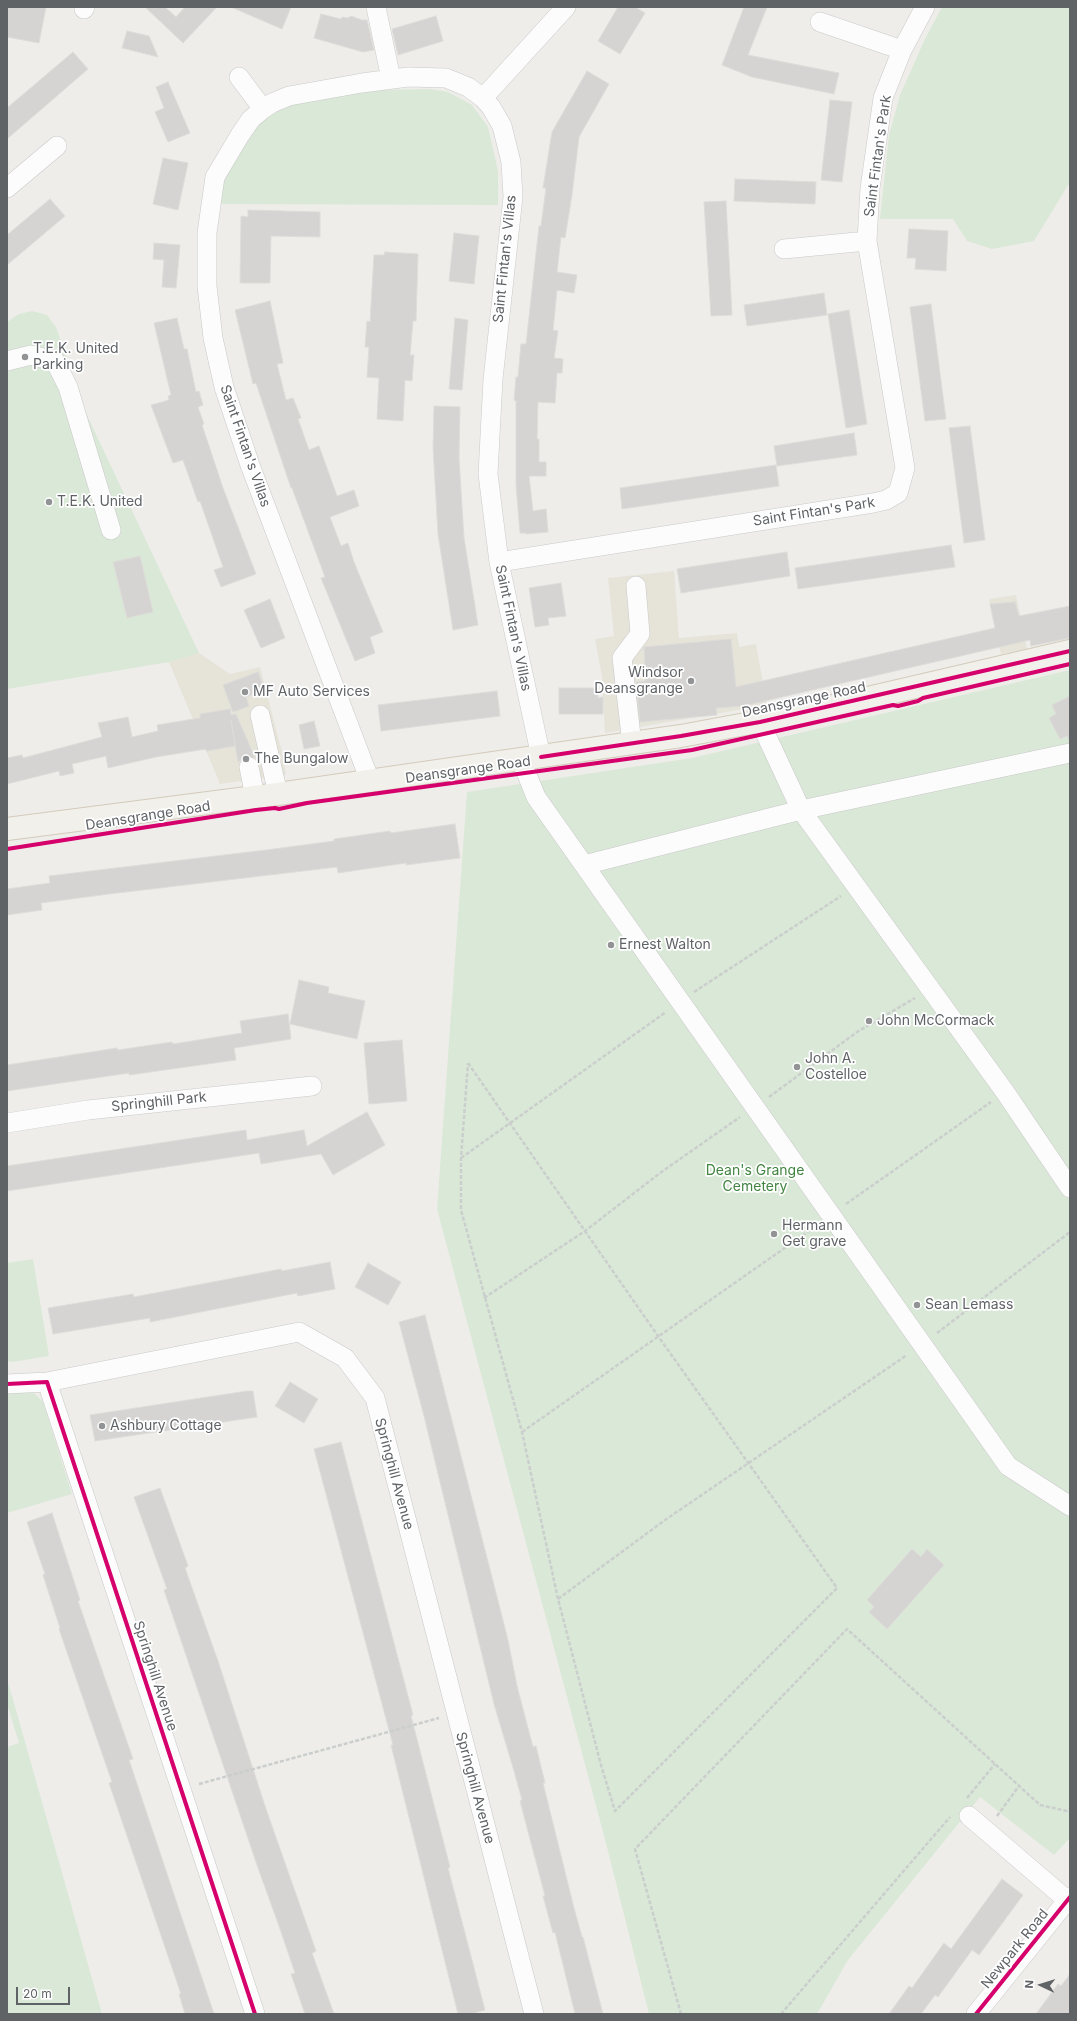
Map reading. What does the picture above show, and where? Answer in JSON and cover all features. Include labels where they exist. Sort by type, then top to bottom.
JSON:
[{"type":"main road","name":"Deansgrange Road","points":[[7,829],[278,794],[632,744],[760,722],[1070,651]]},
{"type":"street","points":[[376,7],[390,79]]},
{"type":"street","points":[[483,98],[566,7]]},
{"type":"street","name":"Saint Fintan's Park","points":[[499,562],[873,503],[886,500],[898,493],[905,468],[867,241],[870,188],[883,98],[902,50],[925,7]]},
{"type":"street","points":[[820,22],[902,50]]},
{"type":"street","points":[[239,77],[263,109]]},
{"type":"street","name":"Saint Fintan's Villas","points":[[370,781],[250,465],[224,387],[213,338],[207,286],[207,233],[215,178],[240,134],[263,109],[289,96],[390,79],[408,77],[446,78],[468,87],[483,98],[491,107],[502,126],[511,162],[513,197],[493,379],[488,474],[499,562],[536,797],[1008,1466],[1070,1506]]},
{"type":"street","points":[[7,188],[57,146]]},
{"type":"street","points":[[784,249],[867,241]]},
{"type":"street","points":[[7,361],[31,355],[55,361],[68,387],[111,530]]},
{"type":"street","points":[[632,744],[622,658],[640,634],[636,586]]},
{"type":"street","points":[[260,715],[278,794]]},
{"type":"street","points":[[760,722],[801,810],[929,989],[1005,1092],[1070,1188]]},
{"type":"street","points":[[584,865],[801,810],[1070,752]]},
{"type":"street","points":[[249,767],[255,797]]},
{"type":"street","name":"Springhill Park","points":[[7,1124],[88,1110],[312,1086]]},
{"type":"street","name":"Springhill Avenue","points":[[7,1384],[47,1382],[299,1332],[345,1358],[375,1398],[534,2014]]},
{"type":"street","name":"Springhill Avenue","points":[[47,1382],[255,2014]]},
{"type":"street","name":"Newpark Road","points":[[961,1811],[1069,1899],[976,2014]]},
{"type":"path","points":[[461,1158],[680,1002],[856,886]]},
{"type":"path","points":[[484,1298],[585,1231],[660,1173],[755,1107],[857,1032],[929,989]]},
{"type":"path","points":[[468,1063],[510,1123],[658,1336],[837,1588],[615,1811],[601,1765],[558,1598],[522,1432],[461,1210],[461,1158],[468,1063]]},
{"type":"path","points":[[522,1432],[1005,1092]]},
{"type":"path","points":[[558,1598],[665,1520],[750,1464],[922,1344],[1070,1232]]},
{"type":"path","points":[[681,2014],[635,1849],[847,1629],[1040,1805],[1067,1811],[1070,1809]]},
{"type":"path","points":[[181,1789],[456,1713]]},
{"type":"path","points":[[781,2014],[961,1811],[995,1764]]},
{"type":"path","points":[[986,1831],[1019,1786]]},
{"type":"shaded area","points":[[674,571],[679,638],[737,633],[739,647],[756,644],[767,705],[605,733],[602,676],[595,639],[614,636],[608,578]]},
{"type":"shaded area","points":[[1016,595],[1027,649],[1001,654],[989,599]]},
{"type":"shaded area","points":[[199,653],[230,674],[260,667],[282,752],[286,775],[220,784],[169,662]]},
{"type":"green space","points":[[942,7],[1070,7],[1070,182],[1034,241],[992,249],[967,241],[953,219],[880,219],[889,135],[900,95],[925,39]]},
{"type":"green space","points":[[430,89],[448,92],[472,105],[488,127],[498,171],[498,205],[216,204],[219,186],[247,134],[275,112],[294,104],[322,97],[377,90]]},
{"type":"green space","points":[[32,311],[47,315],[56,327],[86,413],[199,653],[169,662],[7,689],[7,322],[19,314]]},
{"type":"green space","name":"Dean's Grange Cemetery","points":[[1070,670],[1070,1838],[1054,1855],[980,1797],[848,1960],[817,2014],[649,2014],[607,1847],[437,1209],[467,792],[692,758]]},
{"type":"green space","points":[[33,1259],[49,1356],[13,1362],[7,1361],[7,1263]]},
{"type":"green space","points":[[7,1393],[34,1393],[43,1402],[72,1494],[7,1513]]},
{"type":"green space","points":[[7,1680],[102,2014],[7,2014],[7,1747],[19,1743],[7,1704]]},
{"type":"building","points":[[7,7],[46,7],[39,43],[7,37]]},
{"type":"building","points":[[145,7],[165,7],[176,17],[185,7],[217,7],[183,43]]},
{"type":"building","points":[[231,7],[291,7],[282,29]]},
{"type":"building","points":[[618,7],[635,7],[645,13],[620,54],[598,41]]},
{"type":"building","points":[[744,7],[767,7],[748,55],[839,73],[834,94],[752,77],[722,65]]},
{"type":"building","points":[[321,14],[341,19],[342,17],[348,18],[351,16],[362,20],[367,20],[374,50],[363,52],[314,38]]},
{"type":"building","points":[[436,16],[443,41],[398,55],[392,29]]},
{"type":"building","points":[[127,31],[149,36],[158,57],[122,48]]},
{"type":"building","points":[[73,52],[88,69],[7,139],[7,108]]},
{"type":"building","points":[[587,71],[609,84],[579,137],[565,238],[561,237],[557,272],[577,275],[574,293],[557,290],[553,330],[558,331],[554,358],[563,359],[562,373],[557,373],[555,403],[538,402],[537,439],[539,439],[539,462],[546,462],[546,476],[529,476],[533,511],[546,509],[548,532],[526,534],[520,533],[516,485],[516,401],[514,400],[516,377],[518,377],[521,344],[526,344],[539,226],[541,226],[546,188],[543,188],[552,132]]},
{"type":"building","points":[[168,82],[190,133],[168,142],[155,112],[164,108],[156,87]]},
{"type":"building","points":[[830,100],[852,102],[842,182],[821,180]]},
{"type":"building","points":[[163,158],[188,163],[178,210],[153,204]]},
{"type":"building","points":[[735,179],[816,182],[815,204],[734,201]]},
{"type":"building","points":[[50,199],[65,216],[7,265],[7,235]]},
{"type":"building","points":[[726,201],[732,315],[711,316],[704,202]]},
{"type":"building","points":[[248,210],[320,212],[320,237],[271,236],[270,283],[240,283],[241,216],[248,217]]},
{"type":"building","points":[[909,229],[948,231],[946,271],[915,269],[916,258],[907,258]]},
{"type":"building","points":[[454,233],[479,236],[474,284],[449,281]]},
{"type":"building","points":[[154,243],[180,245],[176,288],[162,287],[164,260],[153,259]]},
{"type":"building","points":[[385,252],[418,254],[416,321],[413,321],[410,355],[414,355],[412,381],[405,380],[403,421],[377,419],[379,378],[367,377],[369,347],[365,347],[367,321],[370,322],[374,255],[384,255]]},
{"type":"building","points":[[824,293],[827,315],[747,326],[744,305]]},
{"type":"building","points":[[270,301],[283,363],[277,364],[286,400],[293,398],[301,418],[298,419],[309,450],[319,446],[337,496],[354,490],[359,506],[330,517],[341,546],[348,543],[354,562],[383,632],[370,637],[375,653],[355,661],[321,578],[325,577],[291,488],[256,383],[253,384],[235,310]]},
{"type":"building","points":[[931,304],[946,419],[925,421],[910,307]]},
{"type":"building","points":[[849,310],[867,424],[846,428],[828,314]]},
{"type":"building","points":[[177,318],[184,349],[187,349],[196,392],[199,391],[203,405],[198,407],[204,424],[202,425],[223,488],[256,574],[221,587],[214,570],[223,567],[200,501],[198,502],[183,460],[173,463],[151,405],[169,400],[168,396],[171,395],[154,323]]},
{"type":"building","points":[[455,318],[468,320],[462,390],[449,389]]},
{"type":"building","points":[[434,406],[460,407],[459,458],[464,538],[478,625],[453,630],[438,534],[433,447]]},
{"type":"building","points":[[970,426],[985,540],[964,543],[949,428]]},
{"type":"building","points":[[854,433],[857,455],[777,466],[774,446]]},
{"type":"building","points":[[776,465],[779,486],[622,509],[620,488]]},
{"type":"building","points":[[951,545],[955,567],[798,589],[795,568]]},
{"type":"building","points":[[787,552],[790,576],[681,593],[677,569]]},
{"type":"building","points":[[140,556],[153,612],[127,618],[113,562]]},
{"type":"building","points":[[561,583],[566,616],[548,618],[549,625],[535,627],[529,588]]},
{"type":"building","points":[[270,599],[285,638],[261,648],[244,610]]},
{"type":"building","points":[[1015,602],[1019,616],[1070,606],[1070,638],[1031,646],[1030,640],[743,706],[716,708],[717,715],[640,722],[636,682],[646,681],[644,647],[731,639],[736,687],[995,628],[990,604]]},
{"type":"building","points":[[258,672],[265,690],[246,697],[249,706],[233,712],[223,685]]},
{"type":"building","points":[[559,688],[598,688],[598,698],[603,697],[603,714],[559,714]]},
{"type":"building","points":[[497,691],[500,716],[381,731],[378,705]]},
{"type":"building","points":[[1070,696],[1070,742],[1067,736],[1060,739],[1049,718],[1056,714],[1052,705]]},
{"type":"building","points":[[230,709],[231,715],[236,714],[255,758],[246,756],[238,762],[231,720],[235,746],[156,757],[108,768],[106,756],[72,764],[74,773],[60,776],[59,771],[7,784],[7,758],[22,755],[23,758],[102,737],[98,723],[128,717],[132,737],[158,731],[157,725],[200,718],[200,714]]},
{"type":"building","points":[[314,721],[320,746],[304,749],[299,725]]},
{"type":"building","points":[[455,824],[460,858],[406,865],[406,863],[338,873],[337,867],[109,894],[41,903],[42,910],[7,915],[7,889],[50,883],[49,876],[266,850],[334,841],[334,839],[390,831],[391,833]]},
{"type":"building","points":[[299,980],[329,987],[328,993],[365,1001],[357,1039],[290,1024]]},
{"type":"building","points":[[288,1014],[291,1039],[234,1048],[236,1060],[129,1075],[129,1073],[7,1091],[7,1065],[117,1048],[118,1050],[172,1042],[173,1044],[242,1033],[240,1021]]},
{"type":"building","points":[[402,1040],[407,1101],[369,1104],[364,1043]]},
{"type":"building","points":[[367,1112],[385,1145],[333,1175],[321,1154],[261,1164],[259,1153],[7,1191],[7,1166],[246,1130],[247,1140],[304,1130],[307,1146]]},
{"type":"building","points":[[330,1262],[335,1289],[298,1296],[297,1293],[150,1322],[150,1318],[53,1334],[48,1308],[133,1294],[134,1297],[281,1269],[282,1271]]},
{"type":"building","points":[[368,1263],[401,1282],[388,1305],[355,1287]]},
{"type":"building","points":[[425,1315],[508,1640],[517,1686],[533,1747],[536,1746],[545,1783],[543,1783],[574,1908],[603,2014],[575,2014],[555,1932],[553,1933],[543,1896],[545,1896],[520,1801],[522,1800],[494,1704],[424,1416],[399,1322]]},
{"type":"building","points":[[290,1382],[318,1399],[304,1423],[275,1406]]},
{"type":"building","points":[[253,1391],[257,1417],[95,1441],[90,1415]]},
{"type":"building","points":[[341,1442],[413,1715],[411,1716],[450,1867],[448,1868],[485,2010],[470,2014],[458,2014],[391,1745],[393,1745],[314,1449]]},
{"type":"building","points":[[160,1488],[188,1566],[185,1568],[218,1661],[266,1809],[316,1951],[312,1953],[334,2014],[305,2014],[291,1974],[295,1973],[164,1590],[167,1589],[134,1497]]},
{"type":"building","points":[[52,1513],[80,1600],[78,1601],[133,1759],[129,1760],[214,2014],[185,2014],[179,1994],[181,1994],[109,1783],[112,1782],[59,1629],[60,1628],[43,1575],[45,1574],[27,1522]]},
{"type":"building","points":[[912,1549],[921,1557],[927,1549],[944,1565],[887,1629],[869,1612],[874,1607],[867,1600]]},
{"type":"building","points":[[1002,1879],[1023,1895],[979,1955],[972,1950],[938,1997],[935,1995],[921,2014],[889,2014],[909,1986],[912,1988],[944,1943],[951,1949]]},
{"type":"building","points":[[1070,1974],[1070,2014],[1036,2014],[1058,1984],[1061,1986]]},
{"type":"cycle path","points":[[541,757],[681,736],[760,722],[1070,651]]},
{"type":"cycle path","points":[[7,849],[256,810],[279,809],[307,803],[692,750],[893,705],[898,706],[918,701],[923,698],[1070,664]]},
{"type":"cycle path","points":[[7,1384],[47,1382],[255,2014]]},
{"type":"cycle path","points":[[976,2014],[1070,1897]]},
{"type":"place","name":"T.E.K. United Parking","points":[[25,357]]},
{"type":"place","name":"T.E.K. United","points":[[49,502]]},
{"type":"place","name":"Windsor Deansgrange","points":[[691,681]]},
{"type":"place","name":"MF Auto Services","points":[[245,692]]},
{"type":"place","name":"The Bungalow","points":[[246,759]]},
{"type":"place","name":"Ernest Walton","points":[[611,945]]},
{"type":"place","name":"John McCormack","points":[[869,1021]]},
{"type":"place","name":"John A. Costelloe","points":[[797,1067]]},
{"type":"place","name":"Hermann Get grave","points":[[774,1234]]},
{"type":"place","name":"Sean Lemass","points":[[917,1305]]},
{"type":"place","name":"Ashbury Cottage","points":[[102,1426]]}]
